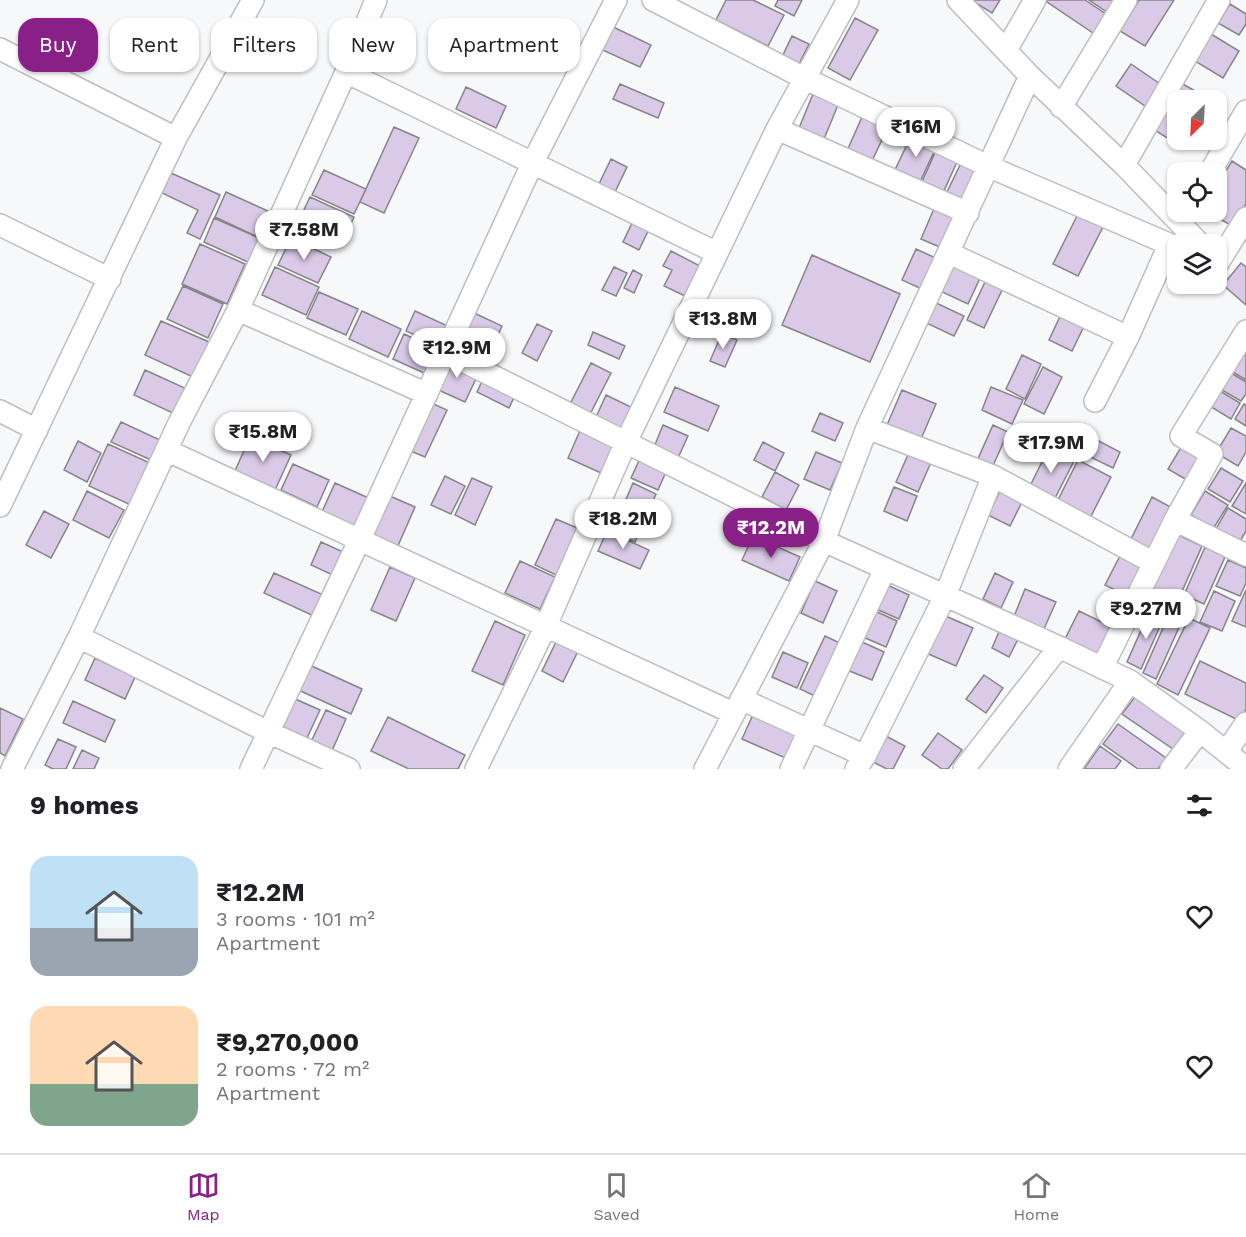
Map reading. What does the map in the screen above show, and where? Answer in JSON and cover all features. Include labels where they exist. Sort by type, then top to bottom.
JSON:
[{"type":"street","points":[[368,18],[376,0]]},
{"type":"street","points":[[251,769],[447,353],[533,162],[616,0]]},
{"type":"street","points":[[653,0],[804,78],[990,166],[1167,244]]},
{"type":"street","points":[[476,769],[545,628],[626,442],[717,253],[777,129],[848,0]]},
{"type":"street","points":[[958,0],[1061,107],[1167,203]]},
{"type":"street","points":[[1006,50],[1035,0]]},
{"type":"street","points":[[1061,107],[1126,0]]},
{"type":"street","points":[[1124,165],[1219,0]]},
{"type":"street","points":[[0,506],[176,138],[245,3]]},
{"type":"street","points":[[0,50],[176,138]]},
{"type":"street","points":[[12,769],[79,637],[166,450],[238,310],[346,72],[717,253]]},
{"type":"street","points":[[705,769],[824,541],[867,428],[1030,76]]},
{"type":"street","points":[[1216,162],[1246,111]]},
{"type":"street","points":[[777,129],[968,213]]},
{"type":"street","points":[[1227,247],[1246,218]]},
{"type":"street","points":[[0,225],[110,279]]},
{"type":"street","points":[[1227,257],[1246,248]]},
{"type":"street","points":[[949,253],[1128,337]]},
{"type":"street","points":[[1095,402],[1167,259]]},
{"type":"street","points":[[238,310],[427,394]]},
{"type":"street","points":[[1102,668],[1175,520],[1212,454],[1181,436],[1246,331]]},
{"type":"street","points":[[447,353],[824,541],[1130,681],[1227,751],[1246,768]]},
{"type":"street","points":[[0,411],[37,430]]},
{"type":"street","points":[[867,428],[993,476],[1154,563]]},
{"type":"street","points":[[166,450],[545,628],[737,706],[810,731],[860,763],[945,596],[993,476]]},
{"type":"street","points":[[1175,520],[1246,555]]},
{"type":"street","points":[[791,769],[885,569]]},
{"type":"street","points":[[79,637],[268,732],[321,764],[349,769]]},
{"type":"street","points":[[964,769],[1059,647]]},
{"type":"street","points":[[1069,769],[1130,681]]},
{"type":"street","points":[[1227,751],[1246,723]]},
{"type":"street","points":[[1171,769],[1200,731]]},
{"type":"building","points":[[726,0],[753,0],[784,15],[768,46],[716,20]]},
{"type":"building","points":[[778,0],[802,0],[794,16],[775,6]]},
{"type":"building","points":[[971,0],[1000,0],[992,13]]},
{"type":"building","points":[[1044,0],[1085,0],[1109,16],[1096,35]]},
{"type":"building","points":[[1089,0],[1115,0],[1107,12]]},
{"type":"building","points":[[1139,0],[1174,0],[1145,46],[1120,31]]},
{"type":"building","points":[[1230,4],[1246,14],[1246,24],[1239,35],[1218,23]]},
{"type":"building","points":[[855,18],[878,30],[850,80],[828,68]]},
{"type":"building","points":[[609,25],[651,45],[640,67],[598,48]]},
{"type":"building","points":[[1211,34],[1239,51],[1223,78],[1195,61]]},
{"type":"building","points":[[792,36],[809,44],[798,66],[782,57]]},
{"type":"building","points":[[1131,64],[1163,86],[1148,108],[1116,86]]},
{"type":"building","points":[[1181,83],[1193,90],[1177,90]]},
{"type":"building","points":[[620,84],[664,103],[658,118],[613,99]]},
{"type":"building","points":[[466,87],[506,106],[496,128],[456,109]]},
{"type":"building","points":[[813,94],[838,105],[824,139],[799,128]]},
{"type":"building","points":[[1167,106],[1167,138],[1153,129]]},
{"type":"building","points":[[862,117],[887,129],[871,163],[847,151]]},
{"type":"building","points":[[394,127],[419,138],[384,213],[360,202]]},
{"type":"building","points":[[913,132],[938,143],[919,184],[894,172]]},
{"type":"building","points":[[939,144],[961,153],[943,193],[921,184]]},
{"type":"building","points":[[611,159],[627,167],[614,194],[598,186]]},
{"type":"building","points":[[962,161],[983,171],[968,202],[947,192]]},
{"type":"building","points":[[1232,161],[1246,170],[1246,204],[1232,226],[1225,222],[1227,222],[1227,169]]},
{"type":"building","points":[[324,170],[366,189],[354,214],[312,195]]},
{"type":"building","points":[[171,173],[220,195],[200,239],[187,233],[198,210],[162,193]]},
{"type":"building","points":[[226,192],[268,211],[256,236],[215,217]]},
{"type":"building","points":[[310,197],[354,217],[340,247],[296,227]]},
{"type":"building","points":[[936,204],[962,215],[947,250],[921,239]]},
{"type":"building","points":[[1080,210],[1105,223],[1078,276],[1053,264]]},
{"type":"building","points":[[214,218],[261,239],[250,263],[204,242]]},
{"type":"building","points":[[633,221],[649,229],[639,250],[623,242]]},
{"type":"building","points":[[291,238],[331,257],[318,283],[278,265]]},
{"type":"building","points":[[200,244],[245,264],[227,304],[182,284]]},
{"type":"building","points":[[916,249],[940,260],[926,291],[902,280]]},
{"type":"building","points":[[671,251],[702,267],[687,297],[664,286],[672,270],[663,266]]},
{"type":"building","points":[[812,255],[900,294],[870,362],[782,325]]},
{"type":"building","points":[[1241,263],[1246,267],[1246,305],[1227,288],[1227,280]]},
{"type":"building","points":[[950,264],[980,278],[968,304],[938,290]]},
{"type":"building","points":[[275,267],[319,287],[306,315],[262,295]]},
{"type":"building","points":[[614,267],[627,273],[616,296],[602,290]]},
{"type":"building","points":[[633,270],[642,275],[634,293],[624,288]]},
{"type":"building","points":[[986,280],[1003,288],[984,328],[967,320]]},
{"type":"building","points":[[183,286],[223,304],[208,338],[167,319]]},
{"type":"building","points":[[319,292],[358,309],[346,335],[307,318]]},
{"type":"building","points":[[930,300],[964,316],[954,336],[920,320]]},
{"type":"building","points":[[1064,308],[1087,320],[1072,351],[1049,340]]},
{"type":"building","points":[[362,311],[401,329],[388,357],[349,339]]},
{"type":"building","points":[[415,311],[452,328],[443,348],[406,331]]},
{"type":"building","points":[[472,312],[502,326],[484,365],[454,352]]},
{"type":"building","points":[[161,321],[209,342],[193,377],[145,355]]},
{"type":"building","points":[[537,324],[552,331],[537,361],[522,353]]},
{"type":"building","points":[[593,332],[625,346],[619,359],[588,345]]},
{"type":"building","points":[[722,333],[737,340],[725,367],[710,361]]},
{"type":"building","points":[[404,334],[445,353],[433,377],[393,359]]},
{"type":"building","points":[[1246,340],[1246,380],[1228,369]]},
{"type":"building","points":[[448,355],[480,370],[465,402],[434,388]]},
{"type":"building","points":[[1022,355],[1041,364],[1025,399],[1006,389]]},
{"type":"building","points":[[591,363],[611,373],[587,420],[567,410]]},
{"type":"building","points":[[1043,367],[1062,377],[1044,414],[1024,404]]},
{"type":"building","points":[[145,370],[187,389],[175,414],[134,395]]},
{"type":"building","points":[[1226,370],[1246,382],[1246,394],[1241,401],[1215,386]]},
{"type":"building","points":[[485,375],[517,391],[509,408],[477,392]]},
{"type":"building","points":[[675,387],[719,406],[708,431],[664,412]]},
{"type":"building","points":[[991,387],[1023,400],[1012,424],[982,410]]},
{"type":"building","points":[[902,390],[936,404],[918,446],[884,432]]},
{"type":"building","points":[[1218,390],[1240,403],[1231,419],[1208,405]]},
{"type":"building","points":[[606,395],[633,408],[619,437],[593,424]]},
{"type":"building","points":[[427,401],[447,410],[425,457],[406,449]]},
{"type":"building","points":[[1244,404],[1246,405],[1246,426],[1235,419]]},
{"type":"building","points":[[820,413],[843,423],[835,441],[812,431]]},
{"type":"building","points":[[121,422],[160,440],[151,460],[111,442]]},
{"type":"building","points":[[663,425],[688,436],[678,458],[654,447]]},
{"type":"building","points":[[993,425],[1008,432],[992,468],[977,461]]},
{"type":"building","points":[[582,426],[615,441],[601,473],[568,458]]},
{"type":"building","points":[[1231,428],[1246,436],[1246,452],[1238,466],[1216,453]]},
{"type":"building","points":[[250,437],[291,455],[275,490],[235,471]]},
{"type":"building","points":[[1091,437],[1120,452],[1113,468],[1082,453]]},
{"type":"building","points":[[78,441],[101,453],[87,482],[64,470]]},
{"type":"building","points":[[763,442],[784,453],[775,471],[754,460]]},
{"type":"building","points":[[108,444],[150,463],[131,505],[89,486]]},
{"type":"building","points":[[1183,444],[1208,458],[1192,483],[1168,469]]},
{"type":"building","points":[[1050,446],[1075,459],[1053,502],[1028,490]]},
{"type":"building","points":[[910,450],[932,460],[918,492],[896,482]]},
{"type":"building","points":[[816,452],[842,463],[830,490],[804,479]]},
{"type":"building","points":[[642,454],[669,465],[658,490],[631,478]]},
{"type":"building","points":[[1078,460],[1111,477],[1088,522],[1055,506]]},
{"type":"building","points":[[293,464],[329,480],[317,507],[281,490]]},
{"type":"building","points":[[1221,468],[1243,481],[1230,502],[1208,489]]},
{"type":"building","points":[[775,472],[799,485],[786,510],[762,497]]},
{"type":"building","points":[[445,476],[465,486],[451,514],[431,505]]},
{"type":"building","points":[[472,478],[492,487],[475,525],[455,515]]},
{"type":"building","points":[[335,483],[373,500],[359,531],[321,514]]},
{"type":"building","points":[[633,483],[656,494],[646,516],[623,506]]},
{"type":"building","points":[[1246,483],[1246,514],[1232,506]]},
{"type":"building","points":[[1003,485],[1025,496],[1010,526],[988,515]]},
{"type":"building","points":[[894,487],[917,496],[907,521],[884,511]]},
{"type":"building","points":[[87,491],[124,510],[109,538],[73,520]]},
{"type":"building","points":[[1205,491],[1228,505],[1213,529],[1191,515]]},
{"type":"building","points":[[383,493],[415,507],[397,548],[365,533]]},
{"type":"building","points":[[1152,497],[1176,510],[1153,555],[1129,543]]},
{"type":"building","points":[[620,508],[645,519],[635,542],[610,531]]},
{"type":"building","points":[[1228,508],[1246,519],[1246,531],[1239,543],[1216,529]]},
{"type":"building","points":[[44,511],[69,524],[51,558],[26,545]]},
{"type":"building","points":[[556,519],[577,528],[556,575],[535,565]]},
{"type":"building","points":[[607,531],[649,550],[640,569],[598,551]]},
{"type":"building","points":[[1172,532],[1202,546],[1176,605],[1145,591]]},
{"type":"building","points":[[753,536],[800,557],[789,581],[742,560]]},
{"type":"building","points":[[321,542],[350,555],[339,578],[311,565]]},
{"type":"building","points":[[1205,547],[1225,557],[1204,604],[1184,595]]},
{"type":"building","points":[[1121,554],[1145,566],[1129,597],[1105,585]]},
{"type":"building","points":[[1228,560],[1246,568],[1246,583],[1240,596],[1216,586]]},
{"type":"building","points":[[520,561],[555,577],[540,609],[505,593]]},
{"type":"building","points":[[390,567],[415,578],[396,621],[371,610]]},
{"type":"building","points":[[274,573],[328,597],[318,618],[264,593]]},
{"type":"building","points":[[995,573],[1013,582],[1001,608],[983,599]]},
{"type":"building","points":[[815,581],[837,591],[823,623],[801,613]]},
{"type":"building","points":[[885,584],[909,595],[899,619],[874,608]]},
{"type":"building","points":[[1025,589],[1056,602],[1043,631],[1013,619]]},
{"type":"building","points":[[1246,590],[1246,627],[1232,621]]},
{"type":"building","points":[[1214,591],[1235,601],[1222,631],[1200,622]]},
{"type":"building","points":[[1150,610],[1164,617],[1141,669],[1127,662]]},
{"type":"building","points":[[875,611],[897,621],[886,647],[863,637]]},
{"type":"building","points":[[1079,611],[1116,629],[1102,657],[1065,639]]},
{"type":"building","points":[[941,614],[973,628],[956,666],[924,652]]},
{"type":"building","points":[[1189,618],[1210,628],[1178,695],[1157,684]]},
{"type":"building","points":[[1167,619],[1180,625],[1156,679],[1143,673]]},
{"type":"building","points":[[495,621],[525,635],[503,685],[472,671]]},
{"type":"building","points":[[1002,625],[1021,633],[1009,657],[992,648]]},
{"type":"building","points":[[825,636],[846,646],[821,699],[800,689]]},
{"type":"building","points":[[557,640],[578,651],[563,682],[542,671]]},
{"type":"building","points":[[860,641],[884,652],[872,680],[847,670]]},
{"type":"building","points":[[783,652],[808,663],[797,688],[772,677]]},
{"type":"building","points":[[95,658],[135,677],[125,699],[85,680]]},
{"type":"building","points":[[1200,661],[1246,683],[1246,709],[1240,721],[1185,694]]},
{"type":"building","points":[[305,663],[362,689],[351,714],[294,688]]},
{"type":"building","points":[[984,675],[1003,688],[986,713],[966,699]]},
{"type":"building","points":[[1138,693],[1188,728],[1173,749],[1122,714]]},
{"type":"building","points":[[293,698],[320,710],[306,740],[279,728]]},
{"type":"building","points":[[73,701],[115,720],[105,742],[63,723]]},
{"type":"building","points":[[0,708],[23,719],[5,756],[0,753]]},
{"type":"building","points":[[326,710],[346,719],[331,753],[310,744]]},
{"type":"building","points":[[755,710],[803,731],[790,760],[742,739]]},
{"type":"building","points":[[388,717],[465,755],[458,769],[409,769],[371,751]]},
{"type":"building","points":[[1118,724],[1166,758],[1158,769],[1138,769],[1103,744]]},
{"type":"building","points":[[880,733],[905,746],[893,769],[887,769],[867,759]]},
{"type":"building","points":[[938,733],[962,750],[948,769],[942,769],[922,755]]},
{"type":"building","points":[[58,739],[76,747],[66,769],[53,769],[45,765]]},
{"type":"building","points":[[1100,746],[1121,761],[1115,769],[1084,769]]},
{"type":"building","points":[[82,750],[99,758],[94,769],[73,769]]}]
